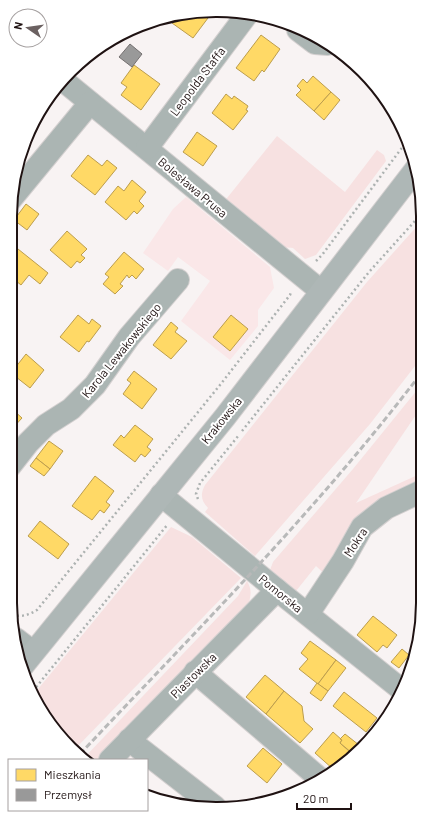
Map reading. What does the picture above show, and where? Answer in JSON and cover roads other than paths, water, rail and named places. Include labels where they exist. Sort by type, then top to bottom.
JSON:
[{"type":"main road","name":"Krakowska","points":[[27,660],[225,417],[411,174]]},
{"type":"street","name":"Leopolda Staffa","points":[[147,148],[243,19]]},
{"type":"street","name":"Bolesława Prusa","points":[[68,84],[147,148],[288,266],[321,291]]},
{"type":"street","points":[[19,189],[90,103]]},
{"type":"street","name":"Karola Lewakowskiego","points":[[17,457],[28,443],[46,425],[71,409],[94,385],[129,337],[178,280]]},
{"type":"street","name":"Mokra","points":[[308,614],[342,562],[362,527],[386,508],[416,494]]},
{"type":"street","name":"Pomorska","points":[[161,495],[397,686]]},
{"type":"street","name":"Piastowska","points":[[111,759],[277,590]]},
{"type":"street","points":[[195,672],[316,775]]},
{"type":"street","points":[[129,740],[209,802]]},
{"type":"railway","points":[[83,751],[256,568],[342,472],[416,380]]}]
